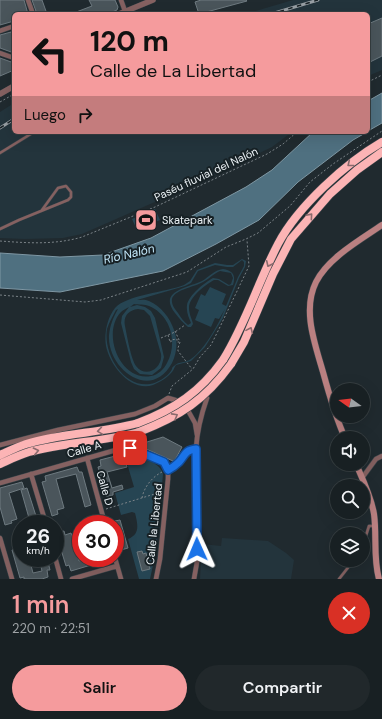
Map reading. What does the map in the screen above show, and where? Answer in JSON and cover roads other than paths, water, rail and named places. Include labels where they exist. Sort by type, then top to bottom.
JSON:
[{"type":"highway","points":[[0,464],[28,452],[122,437],[139,432],[180,414],[202,397],[219,380],[279,242],[299,214],[323,189],[350,164],[382,142]]},
{"type":"highway","points":[[0,455],[26,444],[59,437],[120,428],[138,423],[160,415],[188,397],[227,362],[244,342],[273,274],[291,239],[330,194],[357,170],[382,152]]},
{"type":"main road","points":[[342,431],[337,421],[314,338],[310,306],[312,294],[316,282],[332,261],[382,225]]},
{"type":"main road","points":[[359,471],[370,496],[374,514],[376,569],[379,579]]},
{"type":"street","points":[[28,0],[32,12]]},
{"type":"street","points":[[121,0],[125,11],[154,0]]},
{"type":"street","points":[[0,31],[12,27]]},
{"type":"street","points":[[0,53],[12,57]]},
{"type":"street","points":[[0,94],[12,87]]},
{"type":"street","points":[[0,445],[58,430],[135,414],[155,406],[168,398],[184,403],[195,422],[197,435]]},
{"type":"street","points":[[194,579],[197,562],[197,435],[207,398]]},
{"type":"street","name":"Calle A","points":[[0,483],[123,448],[130,448],[164,462],[168,470]]},
{"type":"street","points":[[168,470],[178,463],[188,450],[196,449]]},
{"type":"street","points":[[362,478],[376,459],[382,456]]},
{"type":"street","name":"Calle D","points":[[87,458],[103,515]]},
{"type":"street","name":"Calle la Libertad","points":[[156,579],[160,559],[168,470]]},
{"type":"street","points":[[31,474],[43,515]]},
{"type":"street","points":[[0,538],[12,579]]},
{"type":"street","points":[[58,567],[61,579]]},
{"type":"street","points":[[72,579],[114,567]]},
{"type":"street","points":[[117,567],[121,579]]},
{"type":"lane","points":[[0,153],[31,134]]},
{"type":"lane","points":[[0,229],[68,200],[71,192],[66,186],[58,188],[42,210]]},
{"type":"lane","points":[[369,527],[375,526]]},
{"type":"lane","points":[[339,579],[348,567]]},
{"type":"water","points":[[382,93],[382,123],[370,130],[370,100]]},
{"type":"water","name":"Río Nalón","points":[[311,134],[364,134],[353,140],[298,182],[259,220],[163,271],[60,292],[0,288],[0,253],[60,257],[103,255],[151,238],[246,187],[272,170]]},
{"type":"railway","points":[[278,12],[318,0]]},
{"type":"railway","points":[[0,128],[12,120]]},
{"type":"place","name":"Skatepark","points":[[146,220]]}]
